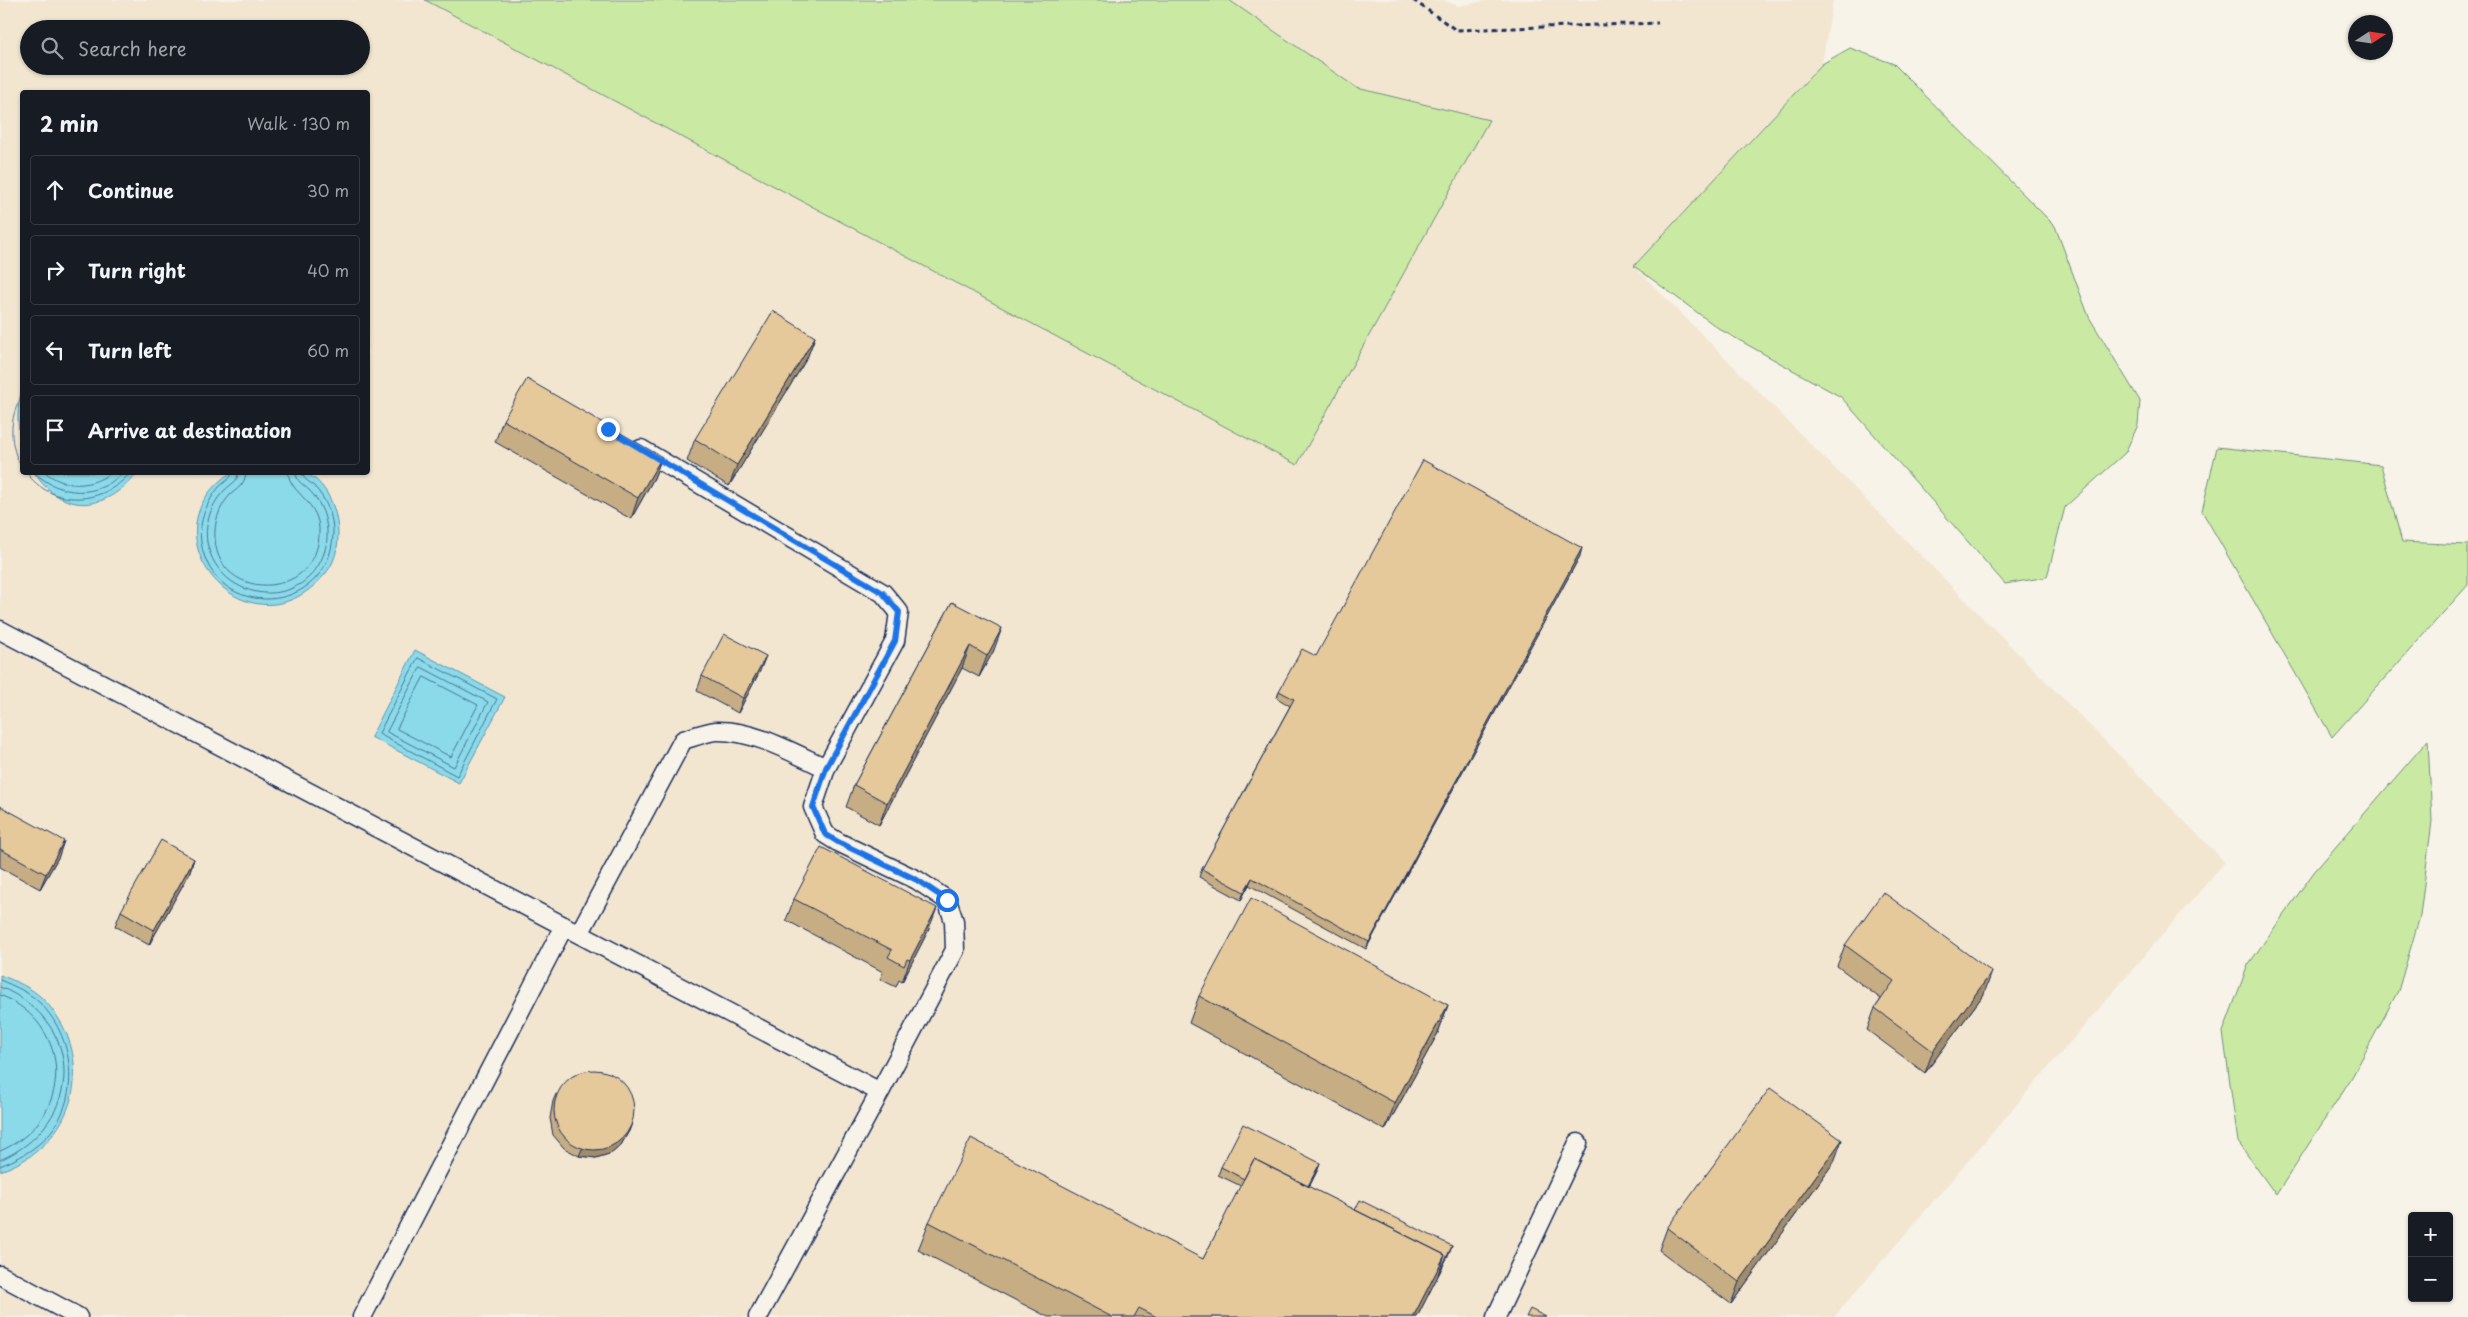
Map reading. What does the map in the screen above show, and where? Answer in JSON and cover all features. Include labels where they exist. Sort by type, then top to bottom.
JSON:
[{"type":"lane","points":[[625,439],[883,593],[899,612],[895,641],[826,768],[813,807],[825,834],[917,880],[947,900],[954,921],[955,950],[758,1317]]},
{"type":"lane","points":[[0,630],[880,1092]]},
{"type":"lane","points":[[362,1317],[571,930],[683,740],[716,731],[742,734],[780,746],[826,768]]},
{"type":"lane","points":[[1496,1317],[1578,1143]]},
{"type":"lane","points":[[0,1274],[78,1317]]},
{"type":"path","points":[[1413,0],[1456,30],[1658,23]]},
{"type":"shaded area","points":[[0,0],[425,0],[653,121],[1489,120],[1357,88],[1229,0],[1442,0],[1459,6],[1488,0],[1833,0],[1822,64],[1634,266],[2225,862],[1834,1317],[0,1317]]},
{"type":"green space","points":[[425,0],[1229,0],[1357,88],[1489,120],[1297,465]]},
{"type":"green space","points":[[1850,48],[1894,64],[2055,226],[2089,317],[2140,401],[2138,425],[2125,453],[2065,507],[2047,577],[2005,584],[1841,397],[1721,330],[1634,266],[1822,64]]},
{"type":"green space","points":[[2217,447],[2381,465],[2402,542],[2468,545],[2468,585],[2332,737],[2202,511]]},
{"type":"green space","points":[[2428,740],[2432,821],[2420,916],[2398,991],[2352,1077],[2276,1195],[2238,1142],[2223,1032],[2248,965],[2314,872]]},
{"type":"water","points":[[20,403],[20,431],[18,417]]},
{"type":"water","points":[[36,475],[135,475],[112,495],[89,503],[66,500],[47,488]]},
{"type":"water","points":[[228,475],[309,475],[317,481],[326,492],[333,505],[337,519],[337,549],[333,562],[326,573],[297,597],[266,604],[238,598],[215,580],[200,556],[196,528],[205,499]]},
{"type":"water","points":[[415,650],[505,697],[459,783],[371,737]]},
{"type":"water","points":[[0,975],[33,991],[43,999],[61,1022],[71,1047],[74,1072],[71,1097],[62,1121],[47,1142],[26,1159],[0,1171]]},
{"type":"building","points":[[773,311],[815,337],[737,465],[695,439]]},
{"type":"building","points":[[527,379],[662,457],[638,498],[503,420]]},
{"type":"building","points":[[1423,460],[1582,548],[1369,942],[1252,878],[1244,892],[1202,869],[1294,699],[1279,691],[1302,649],[1316,656]]},
{"type":"building","points":[[952,602],[1002,628],[987,656],[970,646],[887,803],[854,785]]},
{"type":"building","points":[[724,634],[766,656],[743,698],[702,676]]},
{"type":"building","points":[[0,806],[64,841],[46,874],[0,849]]},
{"type":"building","points":[[161,840],[194,859],[154,930],[121,911]]},
{"type":"building","points":[[821,847],[937,908],[910,960],[907,959],[904,966],[888,957],[892,950],[794,899]]},
{"type":"building","points":[[1883,892],[1992,972],[1933,1051],[1875,1008],[1894,981],[1845,945]]},
{"type":"building","points":[[1251,898],[1448,1005],[1395,1103],[1199,996]]},
{"type":"building","points":[[586,1070],[602,1070],[623,1081],[634,1102],[634,1118],[623,1139],[602,1150],[586,1150],[572,1144],[560,1132],[554,1118],[554,1102],[560,1088],[572,1076]]},
{"type":"building","points":[[1770,1088],[1842,1140],[1739,1282],[1667,1228]]},
{"type":"building","points":[[1243,1124],[1320,1163],[1308,1186],[1254,1159],[1244,1179],[1221,1167]]},
{"type":"building","points":[[971,1138],[1203,1259],[1254,1159],[1445,1255],[1413,1317],[1157,1317],[1139,1308],[1134,1317],[1112,1317],[929,1222]]},
{"type":"building","points":[[1360,1200],[1452,1246],[1438,1275],[1445,1255],[1355,1210]]},
{"type":"building","points":[[1530,1309],[1546,1317],[1526,1317]]},
{"type":"route","points":[[608,429],[883,593],[899,612],[895,641],[826,768],[813,807],[825,834],[917,880],[947,900]]}]
